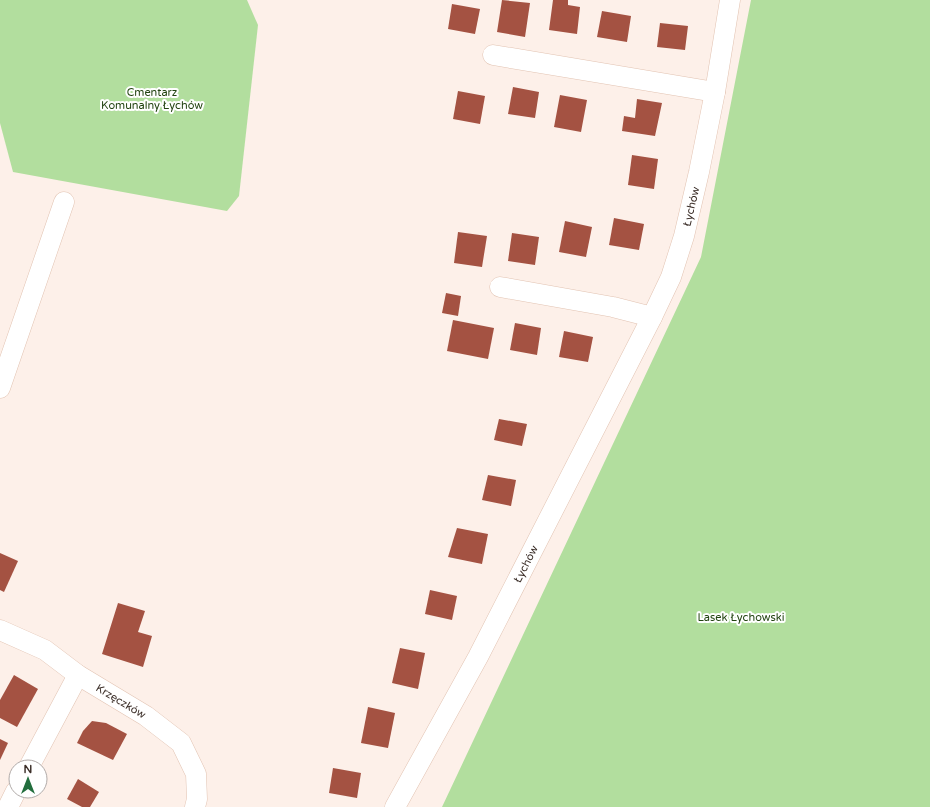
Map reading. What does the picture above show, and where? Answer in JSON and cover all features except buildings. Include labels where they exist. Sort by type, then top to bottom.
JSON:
[{"type":"street","name":"Łychów","points":[[395,807],[478,657],[652,318],[671,277],[684,236],[699,172],[715,92],[730,0]]},
{"type":"street","points":[[493,55],[715,92]]},
{"type":"street","points":[[0,388],[64,202]]},
{"type":"street","points":[[500,287],[613,307],[652,318]]},
{"type":"street","name":"Krzęczków","points":[[0,630],[45,650],[78,675],[146,716],[181,743],[196,774],[197,799],[195,807]]},
{"type":"street","points":[[33,759],[78,675]]},
{"type":"green space","name":"Cmentarz Komunalny Łychów","points":[[0,0],[247,0],[258,25],[239,196],[227,211],[13,172],[0,123]]},
{"type":"green space","name":"Lasek Łychowski","points":[[751,0],[930,0],[930,807],[442,807],[701,257]]}]
